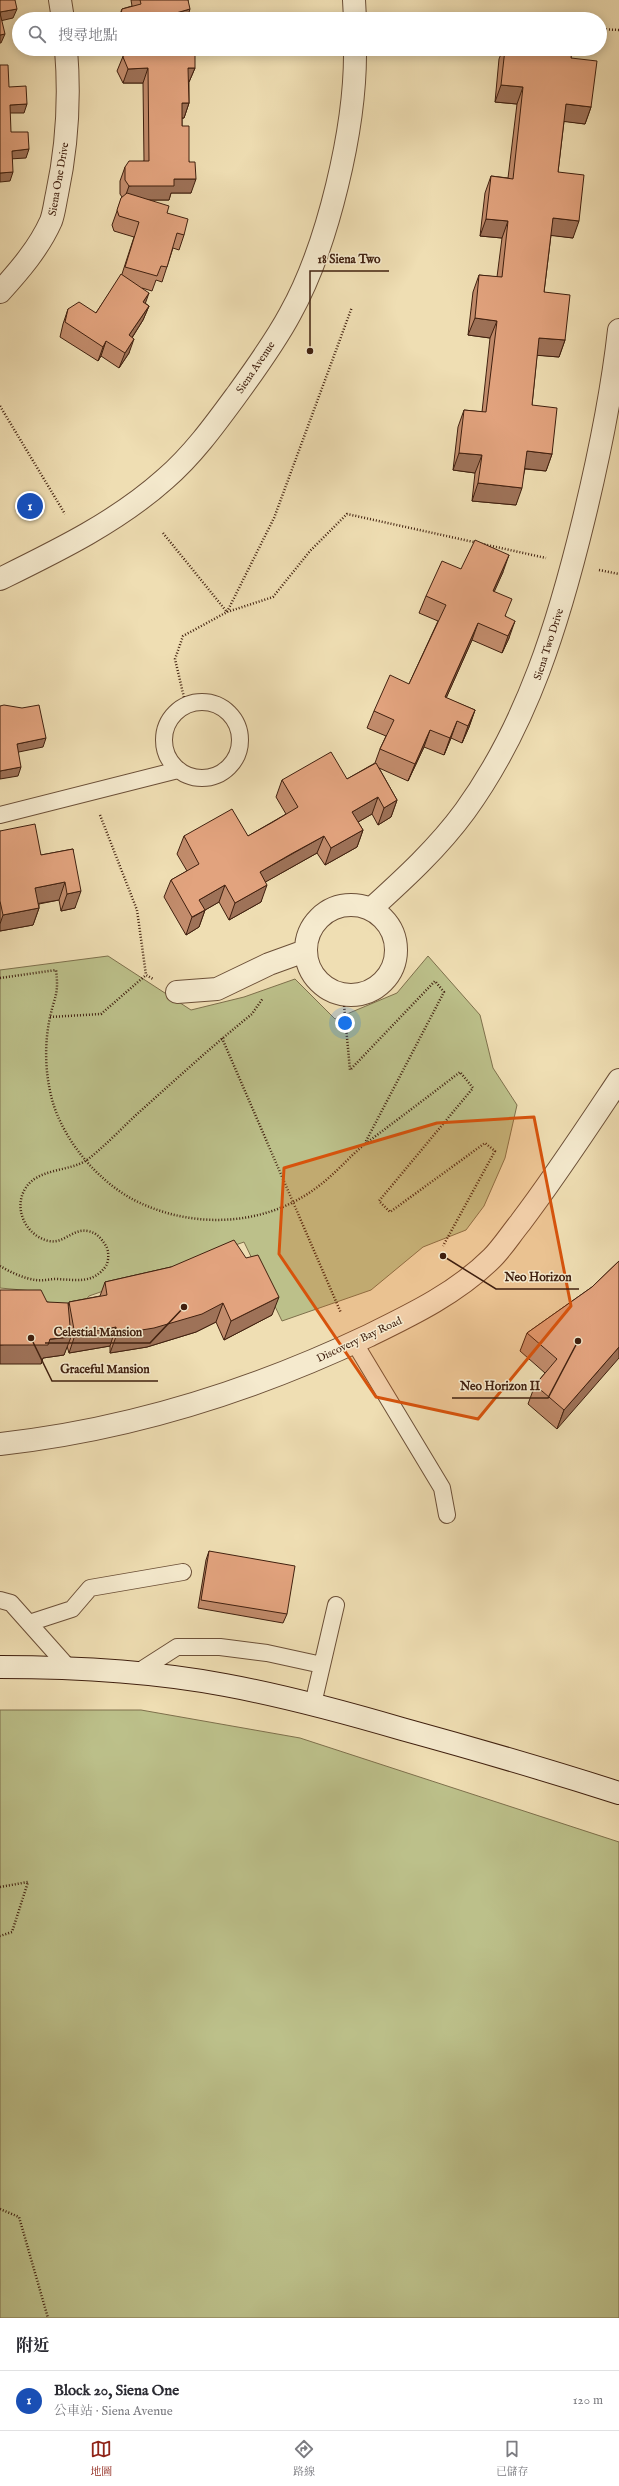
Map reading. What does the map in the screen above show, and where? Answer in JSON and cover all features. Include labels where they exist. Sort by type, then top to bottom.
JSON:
[{"type":"street","points":[[60,0],[62,12]]},
{"type":"street","points":[[354,0],[355,12]]},
{"type":"street","name":"Siena One Drive","points":[[0,292],[28,261],[51,220],[62,172],[67,124],[68,74],[67,56]]},
{"type":"street","name":"Siena Avenue","points":[[0,579],[80,538],[129,507],[166,478],[216,424],[290,314],[321,246],[346,143],[354,56]]},
{"type":"street","name":"Siena Two Drive","points":[[371,910],[420,864],[464,811],[502,754],[531,693],[554,629],[573,564],[598,458],[619,330]]},
{"type":"street","points":[[341,906],[356,906],[371,910],[383,918],[391,930],[396,944],[395,958],[391,971],[382,983],[371,991],[357,995],[342,994],[328,989],[316,979],[309,967],[306,951],[308,936],[315,923],[326,912],[341,906]]},
{"type":"street","points":[[177,992],[217,989],[261,968],[306,951]]},
{"type":"street","name":"Discovery Bay Road","points":[[0,1444],[37,1440],[135,1420],[222,1395],[354,1342],[440,1298],[492,1258],[531,1208],[619,1080]]},
{"type":"street","points":[[0,1667],[68,1667],[138,1672],[225,1685],[313,1704],[536,1766],[619,1793]]},
{"type":"lane","points":[[198,703],[210,703],[222,708],[231,716],[237,727],[239,745],[233,762],[214,777],[189,776],[178,770],[170,761],[164,749],[164,736],[167,724],[175,713],[186,706],[198,703]]},
{"type":"lane","points":[[0,815],[178,770]]},
{"type":"lane","points":[[354,1342],[442,1488],[447,1515]]},
{"type":"lane","points":[[29,1623],[72,1609],[90,1588],[183,1572]]},
{"type":"lane","points":[[0,1600],[11,1603],[68,1667]]},
{"type":"lane","points":[[313,1704],[336,1605]]},
{"type":"lane","points":[[138,1672],[177,1647],[220,1647],[267,1653],[322,1665]]},
{"type":"path","points":[[607,29],[619,30]]},
{"type":"path","points":[[227,612],[274,518],[352,307]]},
{"type":"path","points":[[0,406],[80,538]]},
{"type":"path","points":[[186,706],[175,660],[183,636],[227,612],[273,597],[310,551],[347,514],[573,564]]},
{"type":"path","points":[[163,533],[227,612]]},
{"type":"path","points":[[98,791],[100,818],[137,910],[146,975]]},
{"type":"path","points":[[0,1266],[35,1280],[57,1279],[73,1282],[87,1280],[100,1274],[107,1263],[108,1249],[100,1237],[88,1231],[74,1232],[62,1240],[49,1241],[37,1236],[27,1227],[21,1214],[21,1201],[25,1188],[35,1178],[86,1160],[222,1038],[252,1014],[262,1001],[266,984],[261,968]]},
{"type":"path","points":[[0,978],[56,970],[58,990],[50,1017],[46,1046],[47,1075],[54,1104],[65,1131],[86,1160],[102,1177],[125,1195],[151,1208],[180,1217],[209,1221],[238,1220],[267,1212],[294,1202],[319,1186],[364,1146],[460,1072],[473,1088],[379,1201],[390,1212],[485,1143],[495,1151],[443,1246]]},
{"type":"path","points":[[146,975],[177,992]]},
{"type":"path","points":[[50,1017],[101,1014],[146,975]]},
{"type":"path","points":[[342,994],[350,1070],[435,981],[444,992],[364,1146]]},
{"type":"path","points":[[222,1038],[341,1313]]},
{"type":"path","points":[[0,1887],[28,1882],[12,1932],[0,1936]]},
{"type":"path","points":[[0,2209],[19,2217],[48,2318]]},
{"type":"highlighted area","points":[[534,1117],[571,1306],[478,1419],[376,1397],[279,1254],[284,1168],[437,1123]]},
{"type":"green space","points":[[108,956],[191,1010],[244,997],[295,979],[335,1019],[397,993],[428,956],[480,1015],[493,1068],[517,1105],[505,1158],[484,1206],[466,1230],[423,1247],[371,1290],[282,1321],[244,1242],[89,1296],[76,1312],[51,1315],[33,1291],[0,1288],[0,970]]},
{"type":"green space","points":[[0,1710],[141,1710],[300,1738],[619,1842],[619,2318],[0,2318]]},
{"type":"building","points":[[0,0],[15,0],[17,9],[0,12]]},
{"type":"building","points":[[140,0],[188,0],[190,9],[180,12],[121,12],[122,9],[141,4]]},
{"type":"building","points":[[0,13],[5,34],[0,35]]},
{"type":"building","points":[[195,56],[195,68],[188,68],[189,103],[182,103],[182,126],[189,126],[189,162],[195,162],[196,179],[174,179],[174,186],[129,186],[125,180],[125,167],[129,161],[149,161],[148,68],[128,69],[123,57]]},
{"type":"building","points":[[504,56],[571,56],[571,58],[597,61],[591,107],[566,104],[558,172],[584,175],[579,221],[553,218],[544,292],[570,295],[565,340],[539,338],[532,405],[557,408],[552,454],[527,451],[522,488],[478,483],[482,455],[459,453],[464,410],[486,412],[497,321],[475,318],[479,275],[502,277],[508,221],[486,219],[491,176],[513,179],[523,87],[501,85]]},
{"type":"building","points":[[0,65],[8,65],[9,87],[26,86],[27,104],[10,105],[11,132],[28,132],[29,149],[12,151],[13,172],[0,173]]},
{"type":"building","points":[[127,193],[169,206],[167,213],[188,219],[184,235],[177,233],[167,267],[161,266],[157,276],[125,267],[139,222],[119,216],[117,210],[121,198]]},
{"type":"building","points":[[121,274],[149,293],[143,302],[149,306],[129,335],[134,339],[125,353],[106,341],[103,347],[65,322],[68,309],[79,302],[96,313]]},
{"type":"building","points":[[475,540],[509,555],[493,591],[512,599],[505,616],[515,621],[508,636],[478,623],[445,697],[475,710],[468,726],[457,721],[450,738],[430,730],[415,764],[380,749],[394,720],[374,711],[390,675],[409,684],[446,605],[426,596],[442,561],[461,569]]},
{"type":"building","points":[[4,705],[22,708],[39,705],[46,738],[17,744],[21,767],[0,771],[0,706]]},
{"type":"building","points":[[331,752],[347,779],[376,763],[397,800],[384,808],[378,797],[352,812],[363,830],[331,848],[324,836],[291,854],[260,872],[267,885],[235,903],[225,885],[199,900],[205,910],[192,917],[171,880],[199,864],[184,836],[232,809],[248,836],[273,822],[298,807],[282,780]]},
{"type":"building","points":[[35,824],[41,855],[73,849],[81,891],[67,894],[65,882],[35,888],[39,908],[3,915],[0,901],[0,831]]},
{"type":"building","points":[[234,1240],[246,1258],[258,1255],[279,1297],[231,1321],[223,1303],[202,1314],[154,1328],[117,1334],[116,1327],[75,1335],[69,1302],[107,1295],[105,1282],[171,1267]]},
{"type":"building","points":[[619,1261],[619,1347],[564,1410],[535,1385],[557,1359],[527,1333],[592,1287]]},
{"type":"building","points":[[0,1290],[41,1290],[47,1302],[68,1303],[71,1337],[50,1339],[48,1345],[0,1345]]},
{"type":"building","points":[[209,1551],[295,1566],[287,1614],[201,1600]]},
{"type":"place","name":"18 Siena Two","points":[[310,351]]},
{"type":"place","name":"Block 20, Siena One","points":[[30,506]]},
{"type":"place","name":"Neo Horizon","points":[[443,1256]]},
{"type":"place","name":"Celestial Mansion","points":[[184,1307]]},
{"type":"place","name":"Graceful Mansion","points":[[31,1338]]},
{"type":"place","name":"Neo Horizon II","points":[[578,1341]]}]
